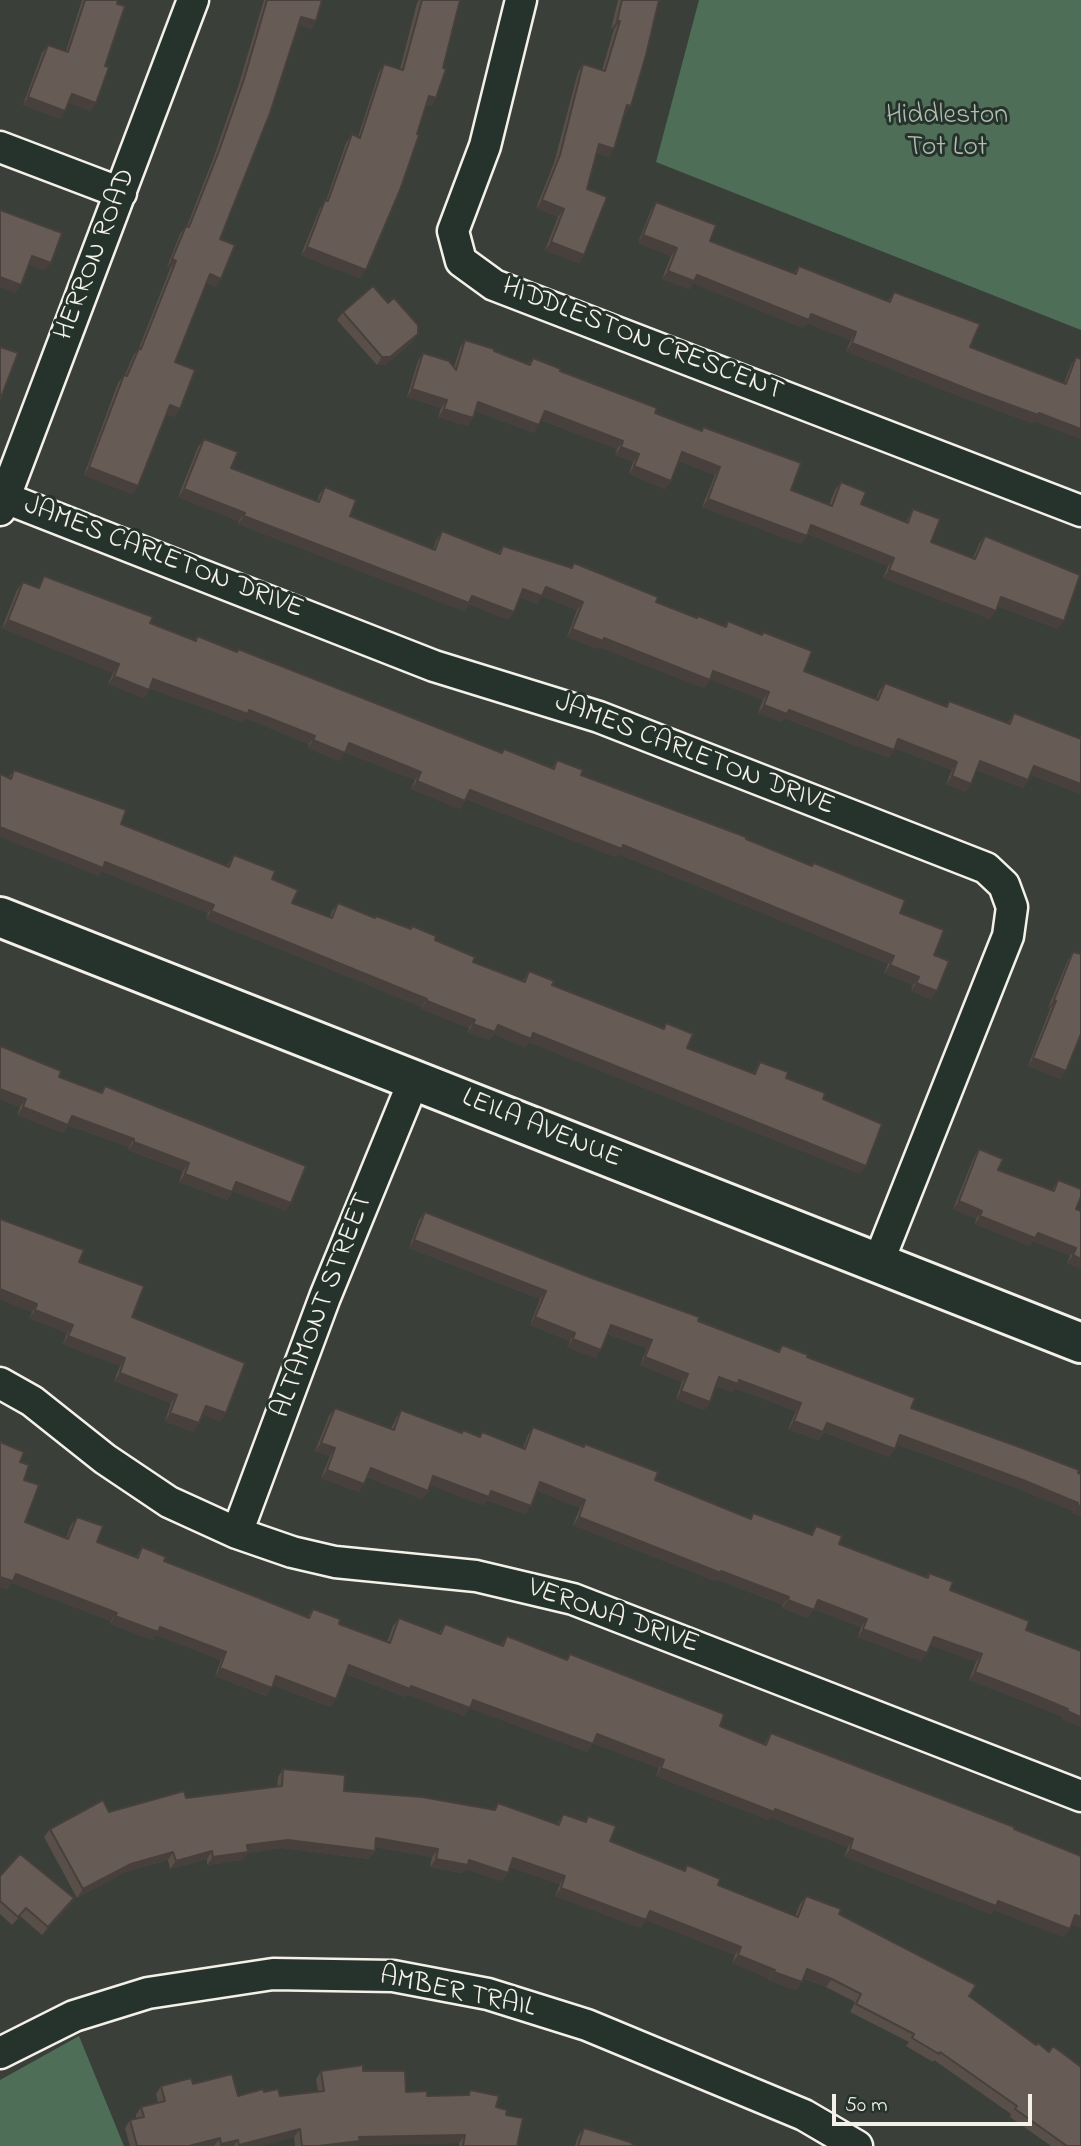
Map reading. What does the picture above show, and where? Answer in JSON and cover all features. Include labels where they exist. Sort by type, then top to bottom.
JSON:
[{"type":"street","name":"HERRON ROAD","points":[[2,501],[194,0]]},
{"type":"street","name":"HIDDLESTON CRESCENT","points":[[521,0],[485,146],[453,231],[461,261],[494,285],[1081,512]]},
{"type":"street","points":[[0,148],[121,193]]},
{"type":"street","name":"JAMES CARLETON DRIVE","points":[[2,501],[434,666],[599,717],[986,869],[1004,885],[1013,907],[1008,936],[878,1263]]},
{"type":"street","name":"LEILA AVENUE","points":[[0,917],[1081,1343]]},
{"type":"street","name":"ALTAMONT STREET","points":[[237,1533],[326,1297],[414,1080]]},
{"type":"street","name":"VERONA DRIVE","points":[[0,1383],[32,1401],[105,1459],[169,1502],[237,1533],[292,1552],[335,1562],[476,1576],[573,1599],[1081,1796]]},
{"type":"street","name":"AMBER TRAIL","points":[[0,2053],[74,2016],[148,1993],[273,1974],[393,1976],[488,1994],[587,2025],[804,2115],[857,2146]]},
{"type":"green space","name":"Hiddleston Tot Lot","points":[[699,0],[1081,0],[1081,330],[656,162]]},
{"type":"green space","points":[[79,2036],[124,2146],[0,2146],[0,2080]]},
{"type":"building","points":[[85,0],[118,0],[117,4],[125,6],[105,66],[109,67],[96,103],[72,94],[65,111],[28,97],[48,45],[68,52]]},
{"type":"building","points":[[267,0],[322,0],[316,21],[301,17],[270,113],[220,239],[235,245],[221,279],[210,274],[175,362],[195,370],[180,409],[170,405],[138,486],[89,467],[124,375],[127,376],[139,348],[141,349],[176,261],[172,259],[186,226],[189,227],[219,151]]},
{"type":"building","points":[[422,0],[460,0],[443,68],[446,69],[436,98],[429,96],[400,190],[366,270],[307,247],[325,200],[328,201],[352,134],[360,138],[384,64],[403,70]]},
{"type":"building","points":[[622,0],[659,0],[631,106],[627,105],[614,149],[599,144],[587,189],[607,197],[584,255],[551,242],[564,209],[542,200],[560,155],[583,64],[605,71],[620,21],[617,21]]},
{"type":"building","points":[[656,202],[716,225],[710,241],[796,274],[799,266],[890,302],[894,292],[980,324],[970,347],[1066,384],[1076,357],[1081,359],[1081,429],[975,392],[852,343],[856,332],[811,314],[809,320],[697,275],[694,281],[668,271],[677,248],[643,235]]},
{"type":"building","points":[[0,210],[62,233],[51,263],[32,256],[21,285],[0,277]]},
{"type":"building","points":[[373,286],[388,303],[394,298],[418,325],[418,334],[390,357],[382,357],[343,312]]},
{"type":"building","points":[[465,340],[530,365],[533,358],[657,408],[655,413],[702,431],[703,427],[801,463],[791,490],[832,506],[841,482],[866,492],[861,504],[908,523],[913,509],[940,519],[931,542],[975,559],[985,536],[1080,575],[1064,621],[1001,597],[996,611],[889,570],[894,558],[811,525],[807,536],[708,499],[720,467],[682,452],[671,481],[634,466],[639,454],[621,447],[623,441],[545,411],[539,425],[478,402],[473,418],[444,409],[447,400],[412,389],[423,353],[449,361],[456,370]]},
{"type":"building","points":[[0,347],[18,353],[0,400]]},
{"type":"building","points":[[204,439],[238,452],[231,468],[319,502],[325,487],[356,500],[350,516],[435,550],[442,531],[500,554],[503,546],[572,568],[574,563],[658,597],[656,602],[697,618],[698,616],[726,627],[728,621],[812,651],[804,671],[878,700],[885,683],[947,707],[949,701],[1010,724],[1014,713],[1081,739],[1081,784],[1034,766],[1028,780],[980,761],[971,784],[952,776],[957,762],[898,739],[894,750],[789,710],[787,714],[764,705],[769,692],[713,671],[710,680],[604,638],[603,641],[572,629],[583,602],[546,587],[542,596],[523,589],[514,612],[472,596],[469,603],[244,516],[245,513],[184,489]]},
{"type":"building","points":[[44,576],[153,617],[150,623],[196,641],[197,636],[237,652],[238,649],[502,753],[504,749],[554,769],[557,760],[583,770],[581,775],[905,900],[900,913],[944,930],[934,955],[949,961],[937,991],[916,983],[919,977],[890,965],[894,956],[623,845],[622,849],[470,790],[465,801],[417,781],[421,772],[349,743],[345,753],[313,740],[315,736],[249,710],[248,714],[153,679],[149,690],[114,676],[119,664],[8,620],[23,582],[39,588]]},
{"type":"building","points":[[14,770],[126,810],[121,824],[229,867],[234,855],[275,871],[272,879],[298,890],[292,903],[332,918],[338,903],[375,918],[376,916],[411,929],[412,926],[436,936],[435,940],[475,957],[473,962],[525,982],[529,971],[554,981],[552,985],[664,1029],[666,1023],[693,1034],[687,1048],[755,1074],[760,1062],[788,1072],[786,1078],[825,1093],[823,1099],[882,1124],[866,1166],[533,1033],[531,1039],[498,1025],[495,1032],[473,1024],[475,1020],[427,999],[211,911],[214,905],[105,862],[103,868],[0,827],[0,774],[11,779]]},
{"type":"building","points":[[1073,952],[1081,954],[1081,1034],[1066,1071],[1033,1058]]},
{"type":"building","points":[[0,1046],[61,1071],[59,1077],[102,1093],[105,1086],[306,1166],[291,1203],[236,1182],[232,1192],[185,1174],[189,1163],[134,1142],[134,1139],[72,1116],[68,1125],[23,1107],[26,1099],[0,1089]]},
{"type":"building","points":[[979,1149],[1003,1159],[998,1170],[1054,1191],[1058,1180],[1081,1189],[1076,1209],[1081,1211],[1081,1259],[1073,1255],[1076,1248],[1038,1233],[1035,1238],[980,1216],[982,1211],[959,1201]]},
{"type":"building","points":[[425,1212],[699,1317],[698,1321],[779,1352],[782,1345],[808,1355],[807,1357],[915,1398],[911,1408],[1079,1470],[1081,1506],[1023,1480],[900,1435],[895,1449],[827,1423],[823,1432],[794,1421],[801,1403],[739,1380],[738,1384],[719,1377],[710,1402],[681,1391],[688,1374],[645,1357],[652,1340],[611,1325],[601,1350],[573,1339],[575,1333],[535,1317],[546,1291],[414,1240]]},
{"type":"building","points":[[0,1219],[84,1250],[79,1262],[144,1286],[132,1317],[245,1363],[226,1413],[206,1406],[199,1423],[170,1413],[177,1395],[120,1373],[125,1358],[68,1336],[73,1325],[35,1310],[37,1304],[0,1289]]},
{"type":"building","points":[[335,1408],[394,1430],[401,1410],[462,1433],[463,1430],[480,1437],[482,1432],[525,1449],[533,1427],[658,1472],[655,1480],[751,1519],[753,1513],[812,1535],[816,1526],[842,1536],[839,1544],[928,1578],[929,1573],[953,1582],[950,1590],[1029,1621],[1026,1630],[1081,1651],[1081,1717],[1067,1711],[1068,1709],[975,1672],[982,1654],[934,1637],[927,1653],[863,1629],[867,1619],[818,1600],[814,1610],[788,1600],[789,1597],[579,1517],[585,1500],[540,1482],[531,1506],[491,1491],[489,1497],[433,1476],[428,1491],[371,1468],[364,1484],[327,1470],[335,1448],[321,1443]]},
{"type":"building","points":[[0,1442],[24,1452],[20,1462],[29,1465],[24,1480],[39,1485],[25,1522],[68,1539],[77,1517],[103,1526],[97,1542],[138,1558],[142,1547],[166,1557],[164,1561],[309,1618],[313,1609],[340,1619],[339,1624],[390,1643],[399,1618],[441,1634],[445,1624],[503,1646],[507,1636],[567,1660],[570,1654],[724,1714],[720,1726],[766,1745],[771,1733],[1014,1827],[1081,1856],[1081,1917],[1075,1915],[1070,1929],[998,1901],[996,1906],[850,1849],[853,1839],[661,1768],[664,1760],[597,1734],[593,1744],[473,1700],[470,1708],[411,1686],[410,1689],[349,1665],[336,1699],[276,1676],[272,1688],[220,1668],[226,1652],[160,1627],[158,1632],[16,1574],[13,1581],[0,1577]]},
{"type":"building","points":[[283,1769],[345,1775],[344,1791],[422,1797],[495,1810],[498,1803],[559,1825],[563,1814],[586,1822],[588,1816],[616,1826],[610,1841],[685,1871],[687,1865],[720,1879],[718,1885],[798,1917],[806,1896],[841,1909],[839,1914],[976,1985],[969,1996],[1036,2045],[1038,2043],[1049,2052],[1053,2046],[1081,2067],[1081,2146],[1067,2146],[1015,2109],[1017,2106],[940,2052],[939,2054],[912,2038],[914,2034],[856,2004],[861,1994],[832,1979],[807,1969],[802,1982],[774,1972],[775,1970],[738,1955],[741,1947],[650,1911],[646,1920],[561,1888],[565,1876],[513,1858],[508,1873],[469,1860],[468,1865],[436,1859],[438,1849],[376,1838],[375,1851],[288,1840],[247,1845],[248,1852],[213,1857],[212,1851],[176,1861],[173,1852],[131,1864],[83,1889],[50,1829],[103,1800],[109,1812],[184,1791],[186,1798],[282,1786]]},
{"type":"building","points":[[20,1854],[74,1898],[48,1927],[26,1908],[18,1917],[0,1901],[0,1876]]},
{"type":"building","points":[[363,2065],[363,2071],[405,2071],[406,2092],[427,2091],[427,2096],[469,2095],[470,2090],[499,2096],[496,2107],[507,2110],[506,2115],[523,2118],[517,2146],[463,2146],[465,2135],[359,2137],[360,2141],[302,2146],[300,2129],[239,2145],[238,2140],[221,2144],[220,2138],[189,2146],[137,2146],[130,2120],[144,2117],[141,2107],[165,2101],[161,2086],[191,2078],[193,2084],[232,2074],[238,2096],[263,2089],[264,2092],[278,2089],[280,2096],[324,2091],[321,2071]]},
{"type":"building","points":[[584,2128],[630,2142],[635,2146],[578,2146]]}]
